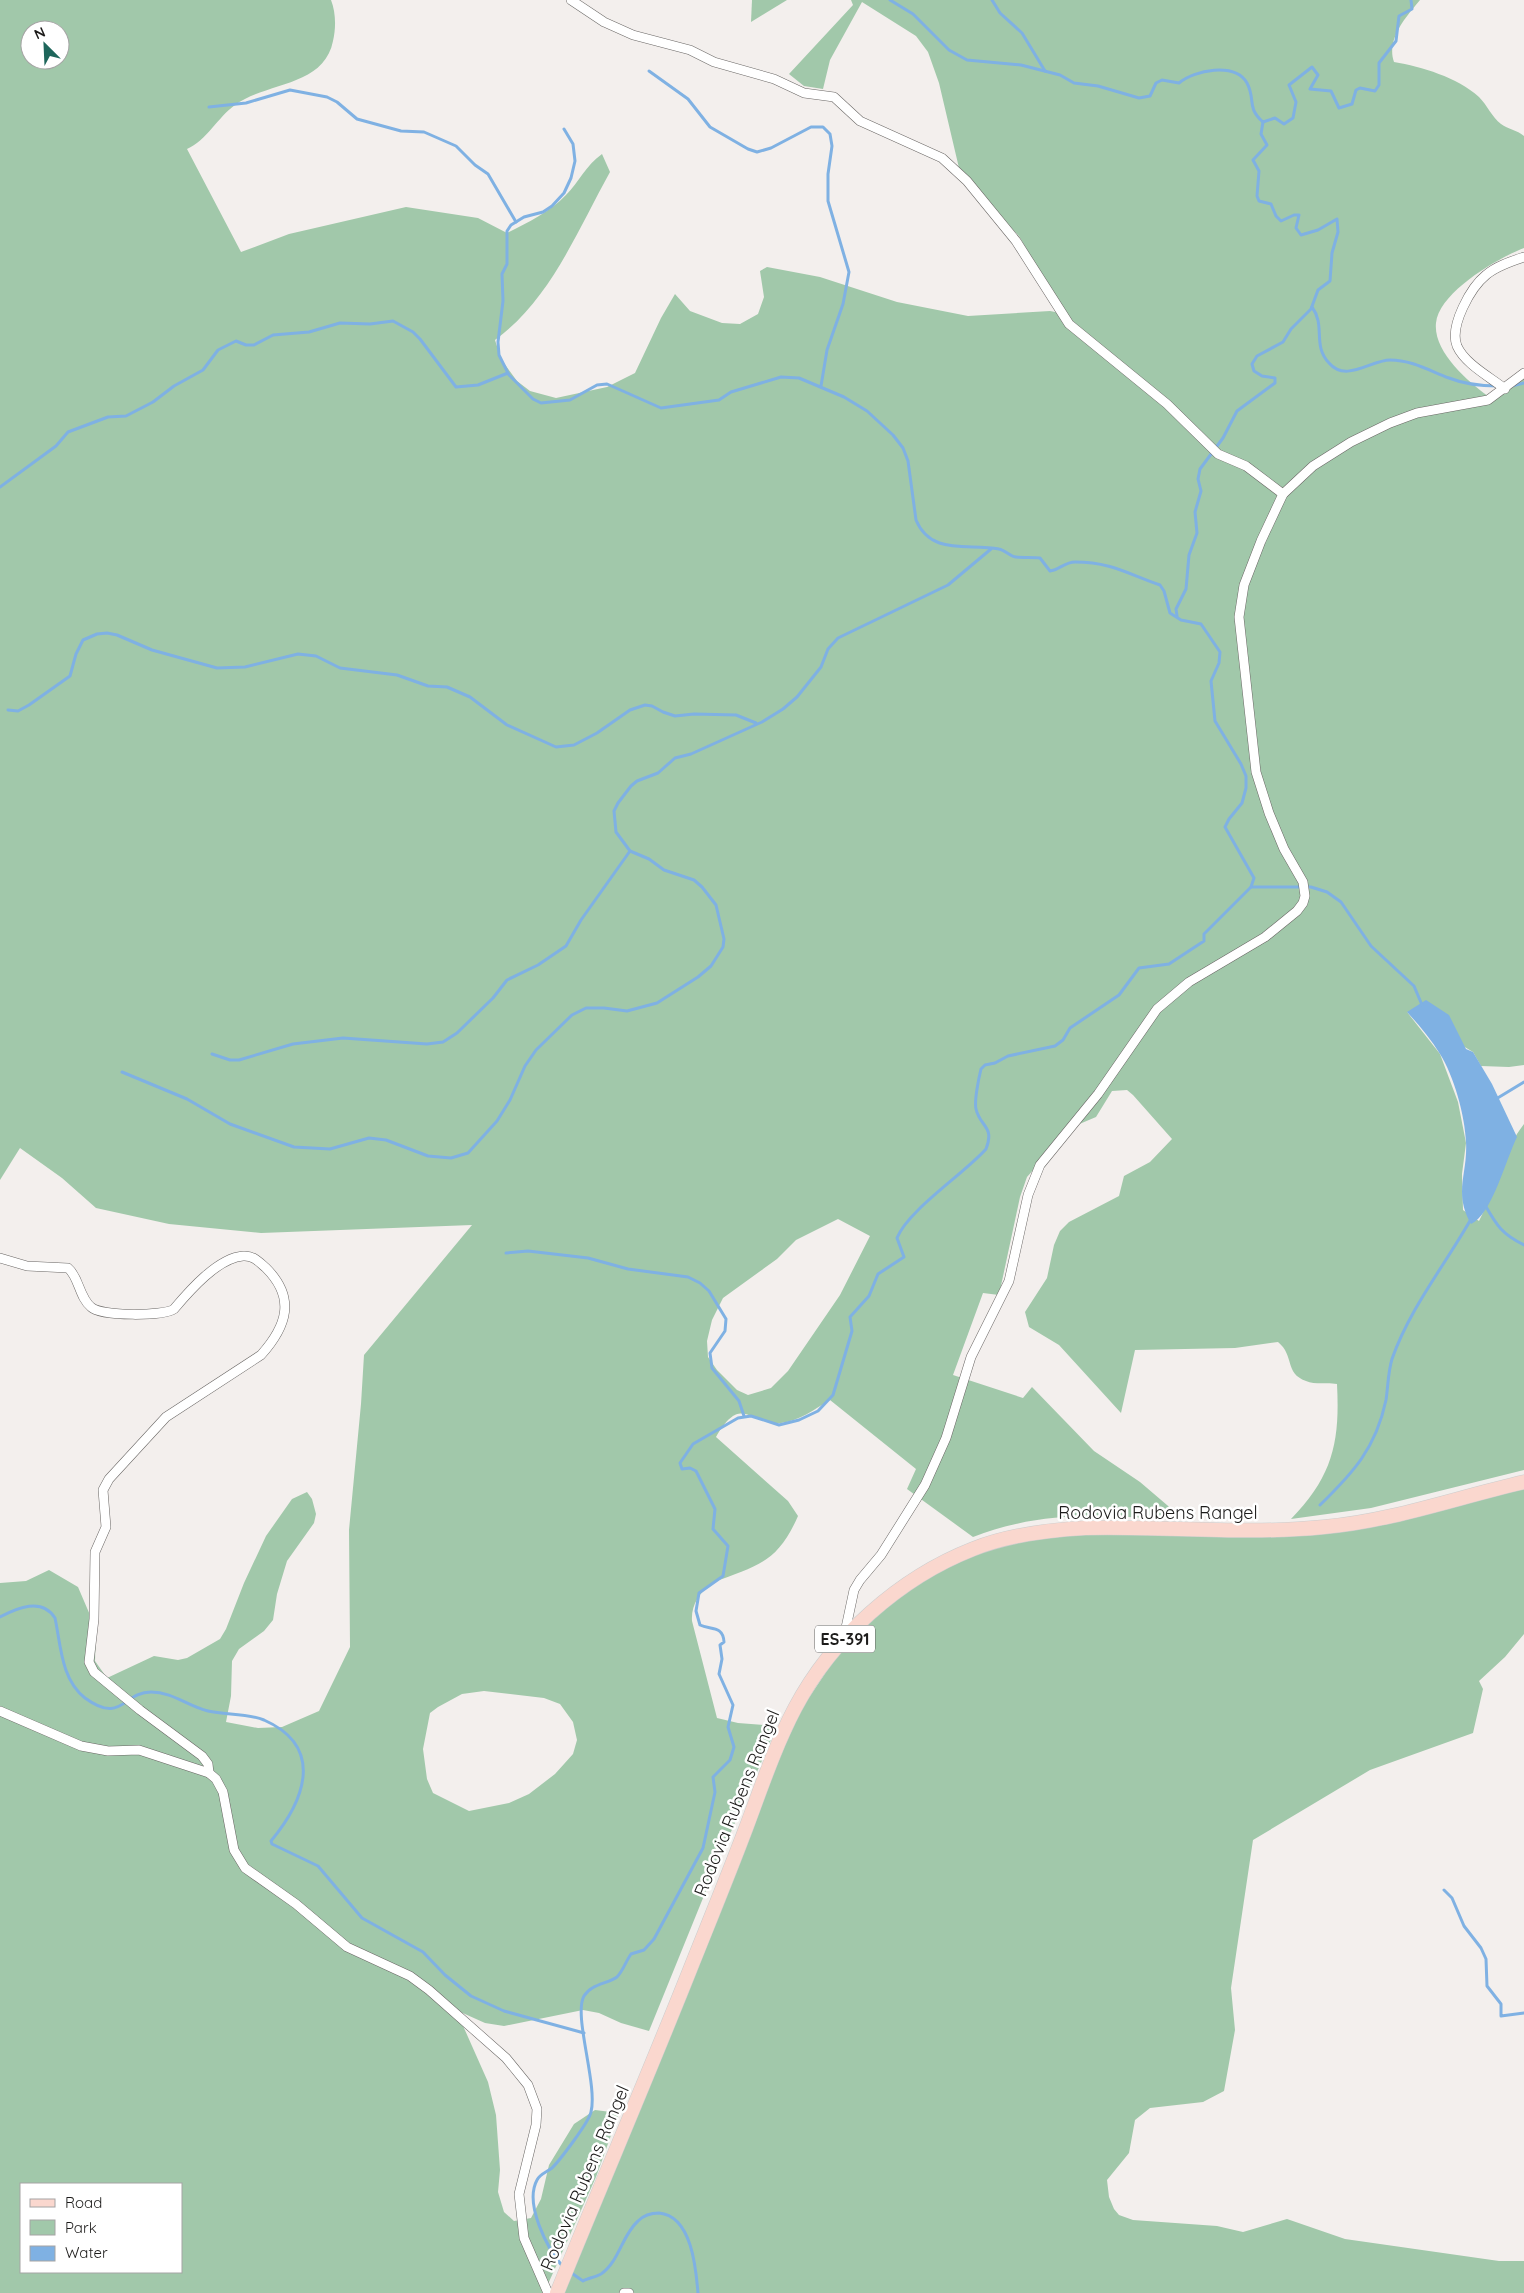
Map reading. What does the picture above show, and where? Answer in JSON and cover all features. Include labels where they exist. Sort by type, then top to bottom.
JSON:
[{"type":"main road","name":"Rodovia Rubens Rangel","points":[[558,2293],[657,2051],[781,1736],[811,1681],[844,1640],[887,1600],[938,1566],[972,1549],[1011,1538],[1058,1529],[1252,1532],[1326,1527],[1370,1520],[1524,1482]]},
{"type":"street","points":[[571,0],[604,22],[633,35],[690,50],[714,62],[768,77],[804,93],[834,97],[860,121],[942,158],[967,181],[1016,241],[1069,324],[1167,404],[1218,454],[1246,466],[1283,494]]},
{"type":"street","points":[[1505,389],[1465,358],[1457,345],[1456,322],[1475,286],[1486,274],[1524,257]]},
{"type":"street","points":[[844,1640],[854,1590],[881,1555],[925,1485],[946,1438],[971,1357],[1009,1281],[1017,1255],[1028,1195],[1040,1165],[1098,1094],[1157,1009],[1189,982],[1266,938],[1297,911],[1303,903],[1305,896],[1303,882],[1284,849],[1269,813],[1256,772],[1239,617],[1244,585],[1261,541],[1283,494],[1313,466],[1351,442],[1390,423],[1417,413],[1488,400],[1524,373]]},
{"type":"street","points":[[0,1258],[27,1266],[68,1268],[71,1270],[78,1287],[91,1307],[106,1314],[166,1314],[220,1263],[242,1256],[258,1260],[276,1278],[280,1287],[286,1307],[285,1313],[268,1346],[261,1355],[166,1417],[109,1479],[103,1490],[106,1523],[95,1552],[94,1618],[88,1662],[94,1672],[140,1710],[202,1756],[208,1764],[209,1773]]},
{"type":"street","points":[[0,1711],[81,1746],[108,1751],[139,1750],[209,1773],[216,1779],[223,1792],[234,1850],[245,1868],[296,1904],[347,1947],[410,1976],[506,2058],[528,2085],[537,2109],[536,2125],[519,2194],[524,2238],[548,2293]]},
{"type":"street","points":[[624,2293],[629,2293]]},
{"type":"green space","points":[[0,0],[331,0],[335,15],[334,36],[327,56],[318,67],[292,82],[262,92],[235,105],[206,135],[187,149],[241,252],[289,234],[406,207],[478,218],[507,233],[553,207],[571,190],[591,163],[602,154],[610,172],[561,263],[532,305],[495,340],[501,359],[517,381],[530,391],[556,398],[607,387],[635,373],[661,318],[675,294],[690,311],[722,323],[740,324],[758,314],[764,297],[760,271],[767,267],[820,277],[897,302],[968,316],[1050,311],[1060,313],[1060,307],[1019,236],[990,206],[959,168],[939,83],[928,52],[916,36],[862,2],[830,60],[823,89],[804,86],[789,74],[853,5],[851,0],[1420,0],[1404,21],[1395,37],[1392,53],[1394,62],[1450,78],[1479,97],[1501,124],[1524,136],[1524,248],[1486,268],[1458,288],[1440,311],[1436,323],[1440,344],[1453,364],[1488,396],[1524,377],[1524,1065],[1509,1067],[1481,1066],[1473,1052],[1407,1012],[1440,1054],[1458,1102],[1466,1143],[1462,1174],[1463,1210],[1479,1221],[1511,1145],[1524,1124],[1524,1470],[1371,1508],[1291,1519],[1316,1488],[1325,1473],[1331,1457],[1337,1424],[1337,1384],[1313,1383],[1299,1378],[1292,1369],[1283,1347],[1278,1342],[1235,1348],[1135,1350],[1121,1413],[1059,1345],[1029,1327],[1025,1312],[1047,1278],[1054,1245],[1060,1231],[1069,1222],[1119,1196],[1124,1176],[1150,1162],[1172,1139],[1127,1090],[1112,1091],[1096,1117],[1070,1128],[1027,1177],[1020,1197],[999,1295],[983,1293],[953,1375],[1023,1398],[1032,1387],[1094,1451],[1140,1482],[1174,1511],[1176,1520],[1098,1516],[1048,1518],[999,1528],[973,1537],[907,1489],[916,1469],[830,1400],[807,1414],[788,1422],[770,1423],[747,1414],[740,1414],[733,1416],[725,1424],[716,1437],[788,1501],[798,1516],[790,1532],[773,1554],[753,1567],[712,1583],[703,1591],[694,1605],[692,1621],[717,1718],[738,1723],[777,1726],[714,1871],[649,2031],[621,2023],[599,2013],[583,2010],[504,2026],[485,2023],[456,2010],[488,2082],[496,2115],[500,2170],[498,2192],[504,2212],[514,2221],[531,2218],[541,2199],[549,2165],[574,2124],[595,2110],[619,2113],[596,2177],[544,2293],[0,2293],[0,1583],[26,1581],[49,1570],[78,1587],[96,1629],[95,1661],[107,1678],[154,1656],[178,1660],[187,1658],[220,1639],[266,1536],[292,1499],[307,1492],[312,1499],[316,1514],[314,1523],[287,1561],[277,1594],[273,1620],[264,1631],[239,1649],[232,1661],[231,1696],[226,1722],[258,1728],[282,1727],[319,1711],[350,1647],[349,1530],[364,1355],[472,1225],[261,1233],[169,1224],[96,1208],[62,1178],[20,1148],[0,1180]],"holes":[[[838,1219],[870,1236],[840,1295],[788,1371],[771,1388],[748,1395],[737,1390],[717,1370],[708,1357],[707,1341],[712,1320],[723,1298],[777,1259],[796,1240]],[[484,1691],[544,1698],[560,1704],[573,1722],[577,1740],[573,1754],[555,1774],[529,1794],[509,1803],[469,1811],[433,1793],[427,1779],[423,1749],[430,1713],[462,1694]]]},
{"type":"green space","points":[[752,0],[787,0],[751,22]]},
{"type":"green space","points":[[1524,1485],[1524,1634],[1505,1657],[1479,1681],[1483,1689],[1473,1733],[1370,1770],[1253,1840],[1231,1988],[1235,2030],[1224,2091],[1203,2102],[1150,2108],[1135,2120],[1129,2153],[1107,2180],[1109,2197],[1114,2209],[1119,2215],[1133,2220],[1217,2226],[1243,2232],[1287,2219],[1345,2239],[1499,2261],[1524,2261],[1524,2293],[560,2293],[786,1743],[802,1708],[838,1654],[860,1627],[924,1579],[1004,1541],[1053,1531],[1251,1537]]},
{"type":"water","points":[[1426,1000],[1449,1015],[1466,1049],[1473,1052],[1492,1084],[1517,1137],[1486,1210],[1479,1219],[1471,1224],[1463,1202],[1462,1183],[1466,1142],[1458,1096],[1450,1073],[1440,1054],[1425,1032],[1407,1012]]},
{"type":"waterway","points":[[890,0],[913,14],[949,50],[967,60],[1021,65],[1060,75],[1074,83],[1098,86],[1139,98],[1150,96],[1156,83],[1162,80],[1179,83],[1186,78],[1204,72],[1214,70],[1233,72],[1241,76],[1247,83],[1250,89],[1253,108],[1263,122]]},
{"type":"waterway","points":[[992,0],[1000,13],[1022,33],[1045,71]]},
{"type":"waterway","points":[[1263,122],[1275,118],[1284,124],[1293,118],[1296,102],[1289,85],[1312,67],[1318,75],[1310,89],[1331,91],[1339,108],[1352,104],[1356,90],[1360,88],[1375,91],[1379,85],[1379,63],[1396,41],[1399,16],[1412,9],[1411,0]]},
{"type":"waterway","points":[[649,71],[688,99],[710,127],[748,149],[757,152],[771,148],[811,127],[823,127],[830,134],[832,146],[828,174],[828,201],[849,272],[843,304],[827,350],[821,386]]},
{"type":"waterway","points":[[209,107],[246,103],[290,90],[327,97],[337,102],[357,119],[401,131],[424,132],[456,146],[475,165],[488,174],[516,222]]},
{"type":"waterway","points":[[1177,616],[1176,609],[1186,589],[1189,555],[1197,533],[1195,512],[1201,491],[1198,479],[1200,469],[1223,438],[1237,411],[1275,383],[1275,378],[1262,376],[1254,371],[1252,364],[1257,356],[1283,342],[1291,329],[1311,309],[1318,290],[1330,281],[1332,253],[1338,232],[1337,219],[1318,230],[1301,235],[1296,228],[1299,215],[1294,215],[1281,221],[1276,216],[1271,204],[1259,201],[1257,196],[1259,171],[1253,160],[1267,145],[1261,134],[1263,122]]},
{"type":"waterway","points":[[563,2267],[544,2237],[535,2213],[533,2201],[538,2178],[552,2168],[561,2157],[580,2132],[591,2112],[591,2085],[583,2034],[581,2005],[587,1992],[617,1977],[631,1954],[644,1950],[654,1939],[703,1848],[715,1792],[713,1777],[730,1760],[734,1747],[728,1727],[733,1705],[719,1674],[722,1659],[720,1645],[724,1642],[723,1637],[719,1630],[700,1625],[696,1611],[699,1593],[723,1576],[728,1546],[713,1529],[715,1509],[696,1471],[690,1468],[682,1469],[680,1463],[693,1444],[738,1418],[751,1416],[779,1425],[799,1420],[818,1411],[833,1395],[852,1331],[850,1317],[869,1296],[878,1274],[904,1257],[897,1238],[903,1227],[924,1204],[977,1159],[986,1149],[989,1136],[988,1131],[976,1109],[981,1069],[985,1065],[995,1063],[1008,1056],[1055,1046],[1063,1040],[1070,1028],[1119,995],[1139,968],[1169,964],[1204,941],[1204,934],[1251,887],[1254,878],[1225,827],[1242,803],[1246,788],[1246,776],[1241,764],[1215,721],[1211,681],[1219,663],[1220,652],[1201,624],[1181,620],[1170,613],[1164,591],[1160,585],[1109,566],[1071,562],[1050,571],[1040,558],[1014,557],[999,549],[951,546],[931,539],[916,520],[908,461],[903,448],[893,435],[867,411],[844,397],[799,378],[781,377],[731,392],[719,400],[661,408],[607,384],[597,385],[570,400],[541,403],[533,399],[509,375],[499,355],[498,342],[503,301],[502,274],[507,264],[507,231],[511,225],[524,217],[543,212],[552,206],[564,193],[571,178],[575,161],[573,144],[564,129]]},
{"type":"waterway","points":[[1312,307],[1318,321],[1321,349],[1329,363],[1336,369],[1351,371],[1383,361],[1398,360],[1461,382],[1498,386]]},
{"type":"waterway","points":[[0,487],[56,446],[68,432],[108,417],[126,416],[153,402],[174,386],[203,370],[218,350],[236,341],[246,345],[254,345],[273,335],[309,332],[340,323],[370,324],[393,321],[413,332],[420,339],[456,387],[478,385],[508,373]]},
{"type":"waterway","points":[[1512,386],[1524,383]]},
{"type":"waterway","points":[[122,1072],[187,1099],[230,1124],[294,1147],[330,1149],[369,1138],[386,1140],[428,1156],[451,1158],[468,1153],[497,1121],[510,1100],[525,1066],[536,1050],[572,1015],[586,1008],[627,1011],[657,1003],[698,977],[711,966],[723,947],[724,939],[716,905],[702,887],[694,880],[664,870],[649,859],[630,851],[616,832],[614,811],[631,786],[637,781],[658,773],[675,758],[691,754],[762,722],[783,709],[797,697],[821,667],[828,649],[838,638],[948,585],[991,549]]},
{"type":"waterway","points":[[8,710],[18,711],[29,705],[70,676],[76,654],[83,640],[97,634],[107,633],[117,635],[152,650],[217,668],[245,667],[298,654],[316,656],[340,668],[397,675],[428,686],[447,687],[470,697],[507,725],[556,747],[574,745],[597,733],[630,710],[645,705],[675,716],[694,714],[736,715],[756,723]]},
{"type":"waterway","points":[[212,1054],[230,1060],[239,1060],[293,1044],[343,1038],[427,1044],[443,1042],[457,1033],[493,998],[507,980],[538,965],[566,946],[581,920],[630,851]]},
{"type":"waterway","points":[[1251,887],[1311,887],[1327,892],[1341,902],[1371,946],[1414,986],[1422,1005]]},
{"type":"waterway","points":[[1496,1099],[1524,1082]]},
{"type":"waterway","points":[[1485,1205],[1501,1229],[1524,1245]]},
{"type":"waterway","points":[[1320,1505],[1353,1470],[1369,1446],[1382,1417],[1392,1359],[1399,1340],[1418,1304],[1471,1219]]},
{"type":"waterway","points":[[506,1253],[528,1251],[588,1258],[628,1269],[688,1277],[700,1283],[709,1291],[726,1319],[725,1331],[710,1353],[712,1368],[739,1401],[744,1416]]},
{"type":"waterway","points":[[0,1617],[14,1610],[29,1606],[36,1606],[50,1612],[55,1618],[63,1661],[71,1681],[85,1698],[97,1705],[115,1708],[142,1693],[159,1693],[208,1711],[244,1715],[264,1720],[283,1731],[296,1745],[302,1759],[303,1775],[300,1792],[293,1809],[271,1841],[272,1844],[318,1866],[362,1918],[423,1952],[445,1975],[471,1996],[504,2011],[584,2033]]},
{"type":"waterway","points":[[1444,1890],[1452,1898],[1464,1926],[1481,1948],[1486,1959],[1487,1986],[1501,2004],[1501,2016],[1524,2013]]},
{"type":"waterway","points":[[570,2272],[583,2281],[601,2274],[612,2263],[628,2234],[638,2221],[653,2213],[659,2213],[670,2216],[679,2223],[685,2233],[696,2271],[698,2293]]}]
